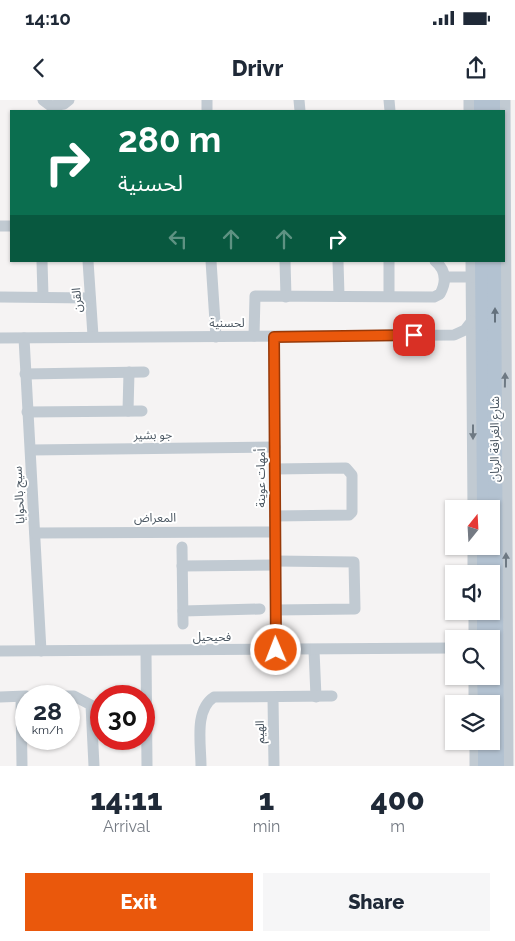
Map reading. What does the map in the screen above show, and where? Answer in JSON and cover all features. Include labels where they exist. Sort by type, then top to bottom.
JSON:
[{"type":"main road","name":"شارع الغرافة الريان","points":[[482,262],[484,500]]},
{"type":"main road","name":"شارع الغرافة الريان","points":[[496,500],[495,410],[505,264]]},
{"type":"main road","points":[[472,317],[482,287]]},
{"type":"main road","points":[[472,353],[483,383]]},
{"type":"main road","points":[[495,410],[509,439]]},
{"type":"main road","points":[[496,500],[509,465]]},
{"type":"main road","name":"شارع الغرافة الريان","points":[[496,555],[497,630]]},
{"type":"main road","points":[[500,665],[510,691]]},
{"type":"main road","points":[[500,731],[507,722]]},
{"type":"main road","name":"شارع الغرافة الريان","points":[[485,766],[489,750]]},
{"type":"main road","name":"شارع الغرافة الريان","points":[[493,750],[497,766]]},
{"type":"street","points":[[43,100],[51,106],[64,104],[69,100]]},
{"type":"street","name":"شارع الغرافة الريان","points":[[505,120],[510,145],[510,225],[505,264],[510,304],[510,691],[507,722],[508,766]]},
{"type":"street","points":[[42,262],[43,296]]},
{"type":"street","name":"القرن","points":[[88,262],[93,336]]},
{"type":"street","points":[[211,262],[216,337]]},
{"type":"street","points":[[286,262],[286,297]]},
{"type":"street","points":[[338,262],[339,296]]},
{"type":"street","points":[[389,262],[390,296]]},
{"type":"street","points":[[254,336],[254,297],[434,297],[440,294],[445,276],[441,266],[436,262]]},
{"type":"street","name":"شارع الغرافة الريان","points":[[471,262],[473,500]]},
{"type":"street","points":[[445,276],[471,277]]},
{"type":"street","points":[[0,296],[90,298]]},
{"type":"street","points":[[454,335],[465,330],[472,317]]},
{"type":"street","points":[[454,335],[466,340],[472,353]]},
{"type":"street","name":"لحسنية","points":[[0,338],[454,335]]},
{"type":"street","name":"أمهات عوينة","points":[[274,337],[276,650]]},
{"type":"street","name":"سيج بالحوايا","points":[[24,338],[41,651]]},
{"type":"street","points":[[128,411],[130,372]]},
{"type":"street","points":[[25,374],[144,372]]},
{"type":"street","points":[[27,412],[142,411]]},
{"type":"street","name":"جو بشير","points":[[31,450],[275,448]]},
{"type":"street","points":[[275,469],[346,468],[352,475],[352,512],[349,515],[275,516]]},
{"type":"street","name":"المعراض","points":[[35,533],[275,532]]},
{"type":"street","points":[[182,547],[183,624]]},
{"type":"street","points":[[182,566],[354,562],[355,609],[276,610]]},
{"type":"street","points":[[183,611],[260,610]]},
{"type":"street","name":"فحيحيل","points":[[0,651],[445,648]]},
{"type":"street","points":[[314,650],[316,697]]},
{"type":"street","points":[[146,651],[146,685]]},
{"type":"street","points":[[201,766],[201,714],[206,702],[214,697],[332,696]]},
{"type":"street","points":[[0,697],[15,697]]},
{"type":"street","name":"الهيم","points":[[273,698],[274,766]]},
{"type":"street","points":[[507,722],[515,706]]},
{"type":"street","points":[[22,750],[22,766]]},
{"type":"street","points":[[94,766],[95,750]]},
{"type":"street","points":[[146,750],[147,766]]},
{"type":"street","points":[[475,750],[475,766]]},
{"type":"route","points":[[276,650],[274,337],[414,335]]}]
